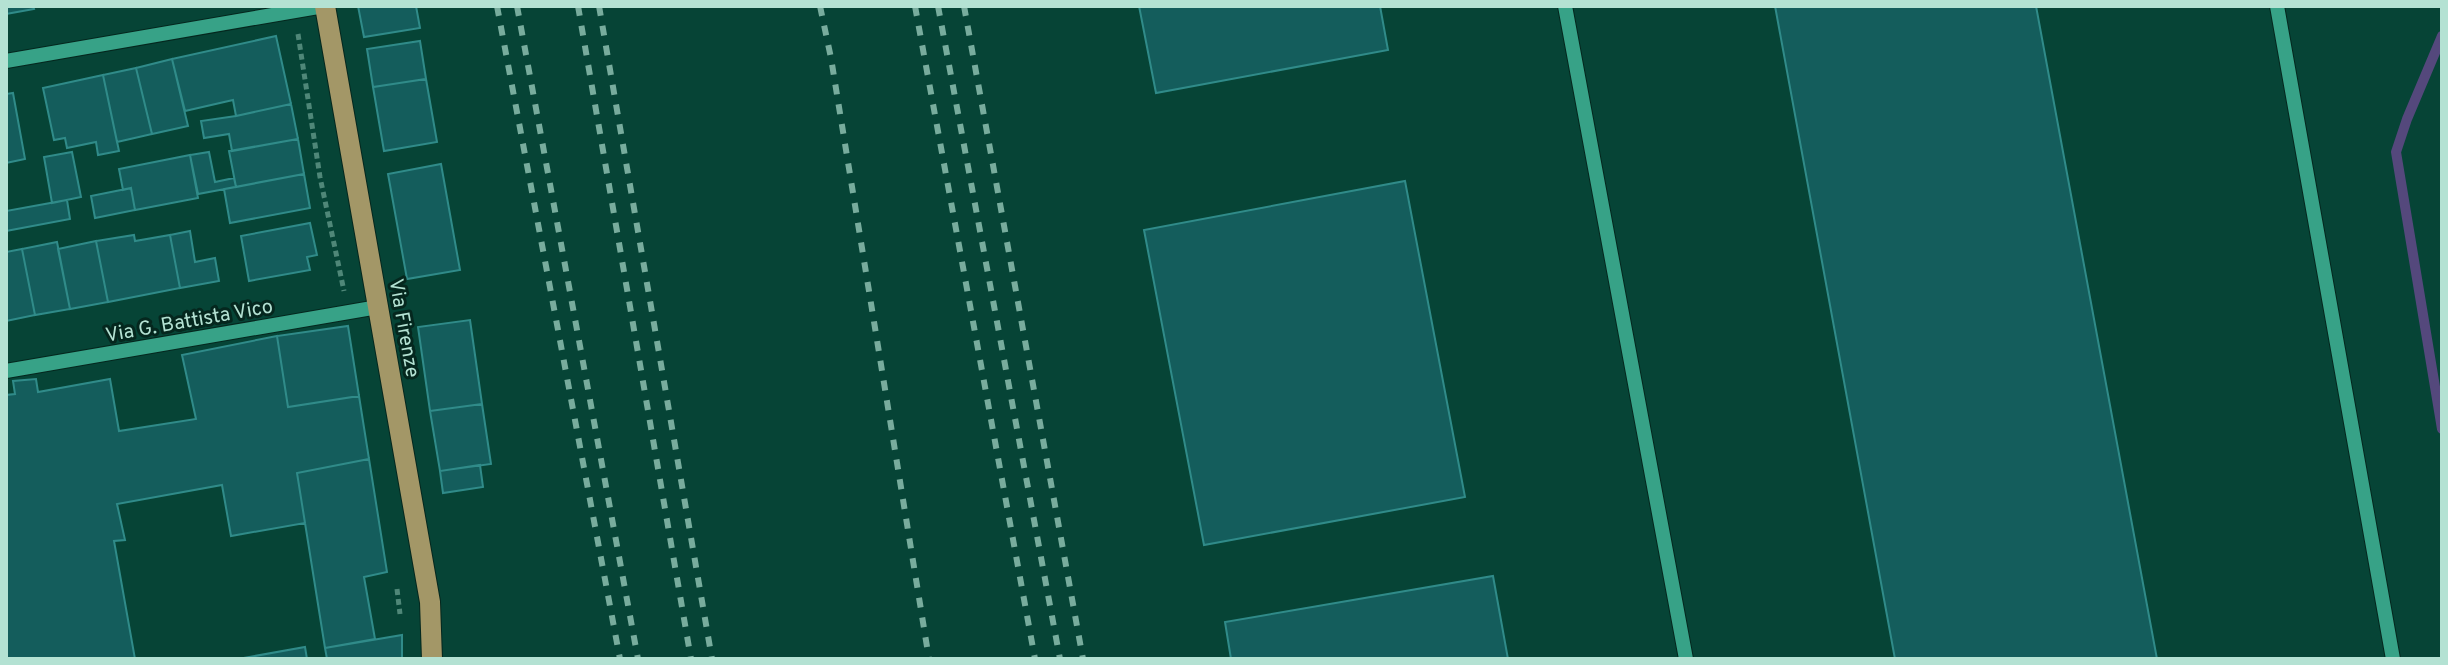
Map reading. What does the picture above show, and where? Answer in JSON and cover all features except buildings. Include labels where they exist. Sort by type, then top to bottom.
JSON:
[{"type":"main road","name":"Via Firenze","points":[[324,6],[430,602],[432,659]]},
{"type":"street","points":[[6,61],[324,6]]},
{"type":"street","points":[[1565,6],[1686,659]]},
{"type":"street","points":[[2277,6],[2393,659]]},
{"type":"street","name":"Via G. Battista Vico","points":[[6,371],[378,307]]},
{"type":"path","points":[[294,11],[320,177],[348,312]]},
{"type":"waterway","points":[[2442,36],[2396,152],[2442,429]]},
{"type":"railway","points":[[497,6],[620,659]]},
{"type":"railway","points":[[517,6],[638,659]]},
{"type":"railway","points":[[578,6],[691,659]]},
{"type":"railway","points":[[599,6],[712,659]]},
{"type":"railway","points":[[820,6],[929,659]]},
{"type":"railway","points":[[915,6],[1035,659]]},
{"type":"railway","points":[[938,6],[1060,659]]},
{"type":"railway","points":[[964,6],[1083,659]]}]
